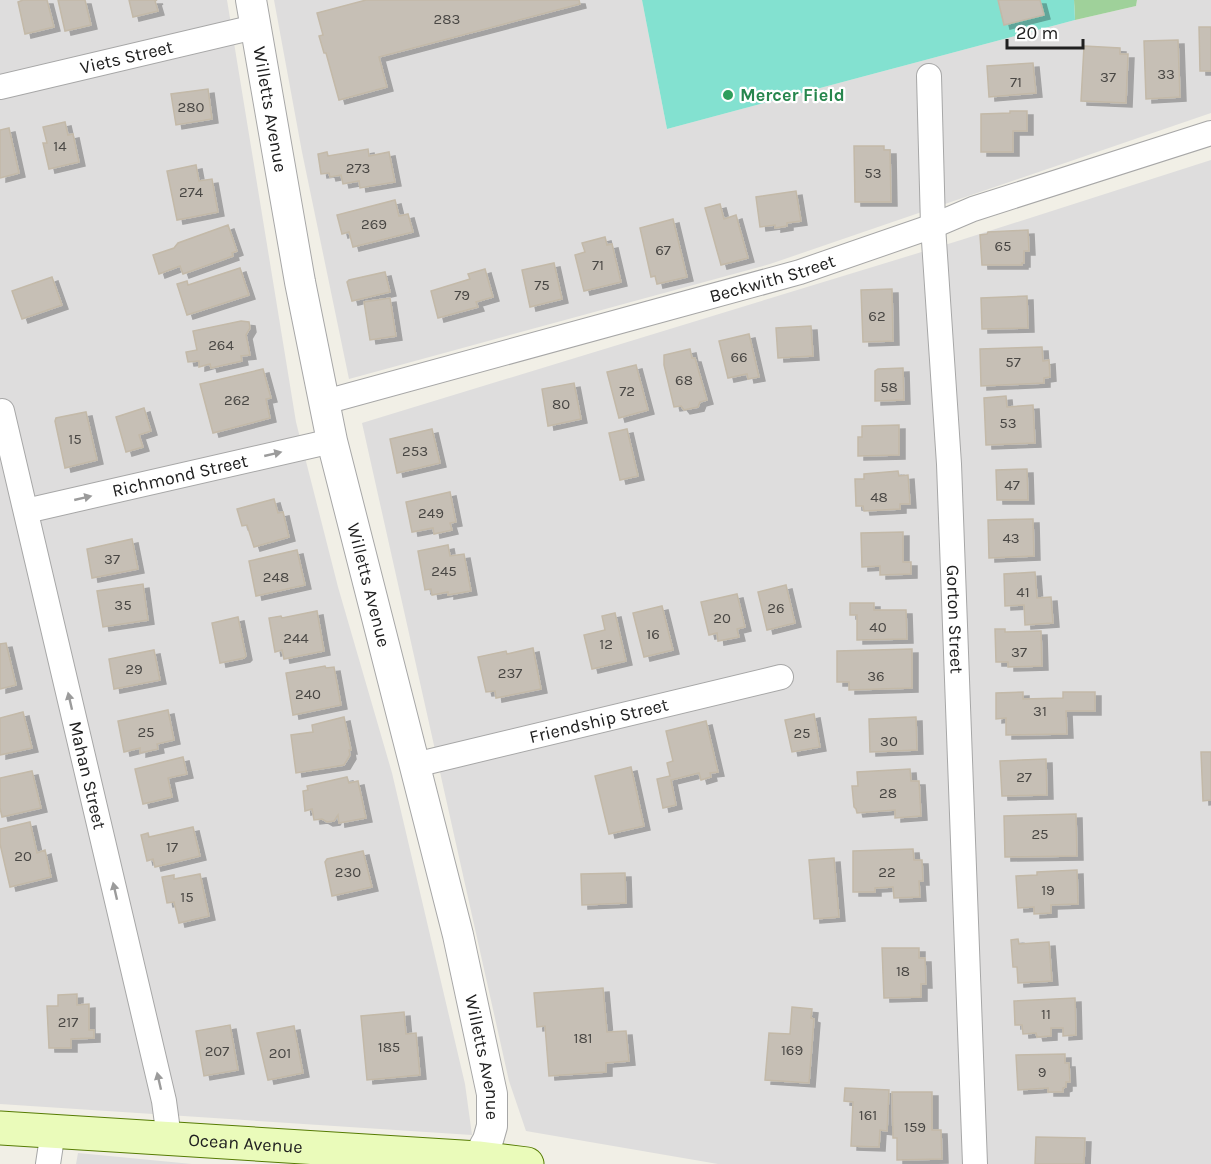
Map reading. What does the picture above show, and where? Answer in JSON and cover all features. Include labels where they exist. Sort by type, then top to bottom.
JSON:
[{"type":"main road","name":"Ocean Avenue","points":[[0,1128],[527,1164]]},
{"type":"street","name":"Viets Street","points":[[0,87],[253,14]]},
{"type":"street","name":"Willetts Avenue","points":[[253,14],[300,282],[332,441],[415,765],[476,1014],[492,1094],[492,1126],[488,1140],[477,1161]]},
{"type":"street","name":"Gorton Street","points":[[929,76],[933,226],[949,464],[975,1164]]},
{"type":"street","name":"Beckwith Street","points":[[325,402],[800,272],[933,226],[973,209],[1211,133]]},
{"type":"street","name":"Mahan Street","points":[[2,411],[164,1101],[169,1138]]},
{"type":"street","name":"Richmond Street","points":[[26,511],[332,441]]},
{"type":"street","name":"Friendship Street","points":[[415,765],[781,677]]},
{"type":"street","points":[[48,1164],[53,1131]]},
{"type":"shaded area","points":[[0,0],[227,0],[296,422],[338,587],[392,773],[465,1084],[472,1135],[0,1104]]},
{"type":"shaded area","points":[[274,0],[642,0],[667,129],[1075,20],[1136,6],[1137,0],[1211,0],[1211,113],[770,264],[349,379],[302,152]]},
{"type":"shaded area","name":"Mercer Field","points":[[642,0],[1074,0],[1075,20],[667,129]]},
{"type":"shaded area","points":[[1211,160],[1211,1164],[718,1164],[526,1131],[509,1081],[362,423],[961,240]]},
{"type":"shaded area","points":[[78,1153],[192,1164],[76,1164]]},
{"type":"green space","points":[[1074,0],[1137,0],[1136,6],[1075,20]]},
{"type":"building","points":[[47,0],[54,27],[25,34],[18,2]]},
{"type":"building","points":[[58,0],[85,0],[91,25],[65,31]]},
{"type":"building","points":[[129,0],[157,0],[155,1],[158,11],[133,17]]},
{"type":"building","points":[[366,0],[579,0],[580,4],[379,57],[387,87],[339,100],[319,36],[323,35],[317,13]]},
{"type":"building","points":[[998,0],[1040,0],[1044,15],[1004,25]]},
{"type":"building","points":[[1199,27],[1211,27],[1211,71],[1200,71]]},
{"type":"building","points":[[1178,40],[1180,97],[1146,99],[1144,41]]},
{"type":"building","points":[[1084,46],[1120,48],[1120,54],[1128,54],[1126,103],[1081,101]]},
{"type":"building","points":[[1033,63],[1036,93],[989,97],[987,66]]},
{"type":"building","points":[[208,89],[212,119],[176,125],[171,94]]},
{"type":"building","points":[[1010,111],[1027,111],[1027,131],[1013,131],[1013,152],[981,152],[981,114],[1010,113]]},
{"type":"building","points":[[65,122],[68,135],[73,134],[79,162],[49,169],[43,143],[47,143],[43,127]]},
{"type":"building","points":[[9,128],[19,173],[0,178],[0,130]]},
{"type":"building","points":[[854,146],[884,146],[884,150],[890,150],[891,202],[855,202]]},
{"type":"building","points":[[368,149],[369,156],[389,152],[395,182],[360,188],[359,181],[343,184],[341,175],[330,177],[329,173],[321,174],[318,154],[327,152],[328,156]]},
{"type":"building","points":[[196,165],[199,181],[212,179],[218,212],[177,220],[167,171]]},
{"type":"building","points":[[796,191],[801,221],[775,228],[775,225],[760,227],[756,197]]},
{"type":"building","points":[[395,200],[399,216],[408,214],[413,232],[353,247],[349,232],[342,234],[337,215]]},
{"type":"building","points":[[720,204],[724,219],[736,215],[748,258],[721,265],[705,208]]},
{"type":"building","points":[[673,219],[687,277],[657,284],[655,276],[651,277],[640,228]]},
{"type":"building","points":[[228,225],[237,251],[232,253],[233,256],[183,274],[180,266],[159,274],[153,255],[174,248],[178,243]]},
{"type":"building","points":[[1028,230],[1029,251],[1024,251],[1022,265],[982,265],[980,235],[988,232]]},
{"type":"building","points":[[605,237],[607,245],[612,244],[621,282],[584,291],[575,255],[585,252],[582,243]]},
{"type":"building","points":[[554,263],[562,299],[530,307],[522,270]]},
{"type":"building","points":[[240,268],[249,295],[187,315],[177,284],[187,281],[188,285]]},
{"type":"building","points":[[485,269],[493,297],[476,302],[478,307],[438,318],[431,291],[470,279],[468,274]]},
{"type":"building","points":[[385,272],[390,292],[352,301],[347,282],[349,280]]},
{"type":"building","points":[[52,277],[62,305],[22,319],[12,291]]},
{"type":"building","points":[[892,289],[893,341],[863,342],[861,290]]},
{"type":"building","points":[[1027,296],[1028,328],[982,329],[981,298]]},
{"type":"building","points":[[390,298],[396,336],[370,340],[364,302]]},
{"type":"building","points":[[241,321],[249,322],[250,328],[246,335],[250,355],[241,356],[242,361],[211,368],[210,364],[199,367],[199,361],[188,362],[186,352],[197,350],[193,331]]},
{"type":"building","points":[[811,326],[813,356],[778,358],[776,328]]},
{"type":"building","points":[[749,334],[759,377],[748,379],[747,374],[728,378],[719,341]]},
{"type":"building","points":[[1042,347],[1043,361],[1049,360],[1050,377],[1044,378],[1044,383],[981,386],[980,349]]},
{"type":"building","points":[[690,349],[692,358],[695,358],[707,400],[700,402],[698,407],[684,410],[681,406],[674,407],[664,365],[664,355]]},
{"type":"building","points":[[636,365],[648,410],[619,418],[607,372]]},
{"type":"building","points":[[903,368],[904,400],[875,401],[875,371]]},
{"type":"building","points":[[263,369],[271,398],[266,399],[270,418],[213,433],[200,384]]},
{"type":"building","points":[[574,383],[581,419],[548,426],[542,389]]},
{"type":"building","points":[[1006,396],[1007,407],[1033,405],[1035,443],[986,445],[984,398]]},
{"type":"building","points":[[144,408],[151,431],[139,435],[143,447],[126,452],[116,417]]},
{"type":"building","points":[[86,412],[97,460],[65,468],[56,418]]},
{"type":"building","points":[[899,425],[899,455],[858,456],[858,437],[862,437],[862,426]]},
{"type":"building","points":[[432,429],[440,463],[397,473],[390,439]]},
{"type":"building","points":[[627,429],[638,476],[620,480],[609,433]]},
{"type":"building","points":[[1027,469],[1028,500],[997,500],[996,470]]},
{"type":"building","points":[[898,471],[899,476],[908,475],[910,504],[900,504],[900,509],[864,511],[863,506],[856,506],[855,479],[864,479],[864,474]]},
{"type":"building","points":[[450,492],[456,522],[450,523],[452,530],[434,534],[433,528],[412,532],[406,502]]},
{"type":"building","points":[[274,499],[278,513],[283,512],[289,537],[254,547],[247,525],[242,526],[237,509]]},
{"type":"building","points":[[1033,519],[1034,556],[989,558],[988,520]]},
{"type":"building","points":[[903,532],[903,562],[911,562],[911,574],[880,575],[880,566],[862,567],[861,533]]},
{"type":"building","points":[[132,539],[138,569],[92,578],[87,549]]},
{"type":"building","points":[[448,545],[450,556],[464,554],[471,591],[432,595],[431,589],[425,590],[418,551]]},
{"type":"building","points":[[297,550],[305,585],[256,596],[249,561]]},
{"type":"building","points":[[1035,572],[1037,598],[1051,597],[1053,623],[1025,625],[1024,605],[1005,606],[1004,574]]},
{"type":"building","points":[[143,584],[148,620],[103,627],[97,591]]},
{"type":"building","points":[[786,585],[795,623],[767,630],[758,592]]},
{"type":"building","points":[[737,594],[745,627],[737,629],[739,637],[718,641],[717,633],[709,635],[701,602]]},
{"type":"building","points":[[850,603],[874,603],[874,610],[906,610],[907,639],[857,640],[857,615],[850,615]]},
{"type":"building","points":[[662,606],[673,650],[644,657],[633,613]]},
{"type":"building","points":[[317,611],[324,651],[284,659],[282,650],[275,652],[269,618],[281,616],[282,618]]},
{"type":"building","points":[[615,613],[626,661],[592,669],[584,635],[605,630],[602,616]]},
{"type":"building","points":[[238,617],[246,656],[220,663],[212,623]]},
{"type":"building","points":[[995,629],[1005,629],[1005,632],[1041,631],[1042,666],[1008,667],[1008,662],[996,662]]},
{"type":"building","points":[[6,643],[16,685],[0,689],[0,644]]},
{"type":"building","points":[[533,648],[541,689],[496,698],[495,691],[486,692],[478,657]]},
{"type":"building","points":[[912,649],[912,688],[849,690],[849,682],[837,682],[837,651]]},
{"type":"building","points":[[154,650],[160,680],[114,689],[109,659]]},
{"type":"building","points":[[325,666],[326,668],[334,667],[341,705],[293,715],[286,673]]},
{"type":"building","points":[[1023,692],[1023,699],[1063,698],[1063,692],[1095,692],[1095,711],[1066,711],[1067,734],[1006,735],[1006,718],[996,719],[996,693]]},
{"type":"building","points":[[168,710],[174,740],[157,744],[158,749],[140,753],[140,748],[124,752],[118,721]]},
{"type":"building","points":[[23,712],[32,748],[0,755],[0,718]]},
{"type":"building","points":[[814,714],[820,747],[792,752],[785,720]]},
{"type":"building","points":[[344,717],[351,750],[349,750],[350,755],[344,765],[296,773],[291,735],[313,732],[312,725]]},
{"type":"building","points":[[916,717],[917,750],[870,752],[869,719]]},
{"type":"building","points":[[706,721],[718,772],[710,773],[711,777],[701,780],[699,773],[671,780],[676,805],[663,808],[657,779],[670,776],[667,763],[673,761],[666,731]]},
{"type":"building","points":[[1201,752],[1211,752],[1211,800],[1203,801]]},
{"type":"building","points":[[183,757],[187,774],[168,778],[172,797],[143,804],[135,769]]},
{"type":"building","points":[[1046,759],[1047,795],[1002,796],[1000,761]]},
{"type":"building","points":[[631,767],[644,826],[609,834],[595,776]]},
{"type":"building","points":[[910,769],[911,781],[919,781],[921,816],[895,818],[895,810],[857,813],[854,807],[852,786],[858,786],[857,772]]},
{"type":"building","points":[[32,771],[41,808],[2,817],[0,778]]},
{"type":"building","points":[[347,777],[349,783],[358,781],[366,818],[339,823],[338,815],[334,821],[314,820],[312,809],[305,811],[303,791],[308,790],[307,786]]},
{"type":"building","points":[[1076,814],[1077,856],[1005,857],[1004,816]]},
{"type":"building","points":[[30,822],[37,853],[45,850],[51,877],[10,887],[0,844],[0,829]]},
{"type":"building","points":[[193,827],[200,856],[155,867],[153,859],[147,861],[141,835],[148,833],[149,837]]},
{"type":"building","points":[[913,849],[914,860],[922,860],[923,881],[919,881],[920,897],[894,898],[893,887],[875,888],[875,892],[853,892],[853,851]]},
{"type":"building","points":[[363,851],[372,887],[332,896],[325,862],[327,859]]},
{"type":"building","points":[[834,858],[839,917],[814,919],[809,860]]},
{"type":"building","points":[[1077,870],[1078,904],[1051,905],[1051,913],[1034,914],[1034,907],[1018,908],[1016,876],[1037,875],[1037,872]]},
{"type":"building","points":[[625,873],[626,903],[582,905],[581,874]]},
{"type":"building","points":[[200,874],[209,916],[179,923],[174,902],[167,903],[162,877],[174,875],[174,879]]},
{"type":"building","points":[[1018,939],[1019,944],[1049,942],[1052,981],[1018,983],[1017,967],[1013,967],[1011,940]]},
{"type":"building","points":[[882,948],[919,948],[919,958],[925,958],[926,984],[921,984],[921,997],[884,998]]},
{"type":"building","points":[[603,988],[607,1032],[626,1031],[629,1061],[606,1063],[606,1072],[549,1076],[545,1026],[537,1027],[534,993]]},
{"type":"building","points":[[77,994],[77,1005],[89,1004],[89,1030],[94,1030],[94,1038],[71,1039],[71,1048],[49,1048],[47,1006],[58,1006],[58,995]]},
{"type":"building","points":[[1075,998],[1076,1035],[1063,1036],[1063,1028],[1051,1028],[1051,1036],[1037,1037],[1036,1033],[1023,1034],[1022,1025],[1015,1025],[1014,1001]]},
{"type":"building","points":[[792,1007],[812,1009],[811,1018],[814,1019],[809,1083],[765,1080],[769,1033],[790,1034]]},
{"type":"building","points":[[404,1012],[406,1034],[416,1033],[420,1075],[367,1080],[361,1016]]},
{"type":"building","points":[[230,1025],[238,1070],[204,1076],[196,1031]]},
{"type":"building","points":[[294,1026],[303,1073],[268,1080],[257,1033]]},
{"type":"building","points":[[1065,1054],[1065,1063],[1069,1063],[1070,1082],[1066,1082],[1063,1092],[1048,1092],[1048,1088],[1018,1090],[1016,1055]]},
{"type":"building","points":[[845,1088],[889,1090],[887,1131],[880,1130],[879,1147],[851,1146],[853,1102],[844,1101]]},
{"type":"building","points":[[892,1092],[932,1092],[932,1130],[941,1130],[942,1159],[897,1160],[897,1138],[893,1138]]},
{"type":"building","points":[[1036,1137],[1085,1138],[1084,1164],[1035,1164]]},
{"type":"place","name":"Mercer Field","points":[[728,95]]}]
